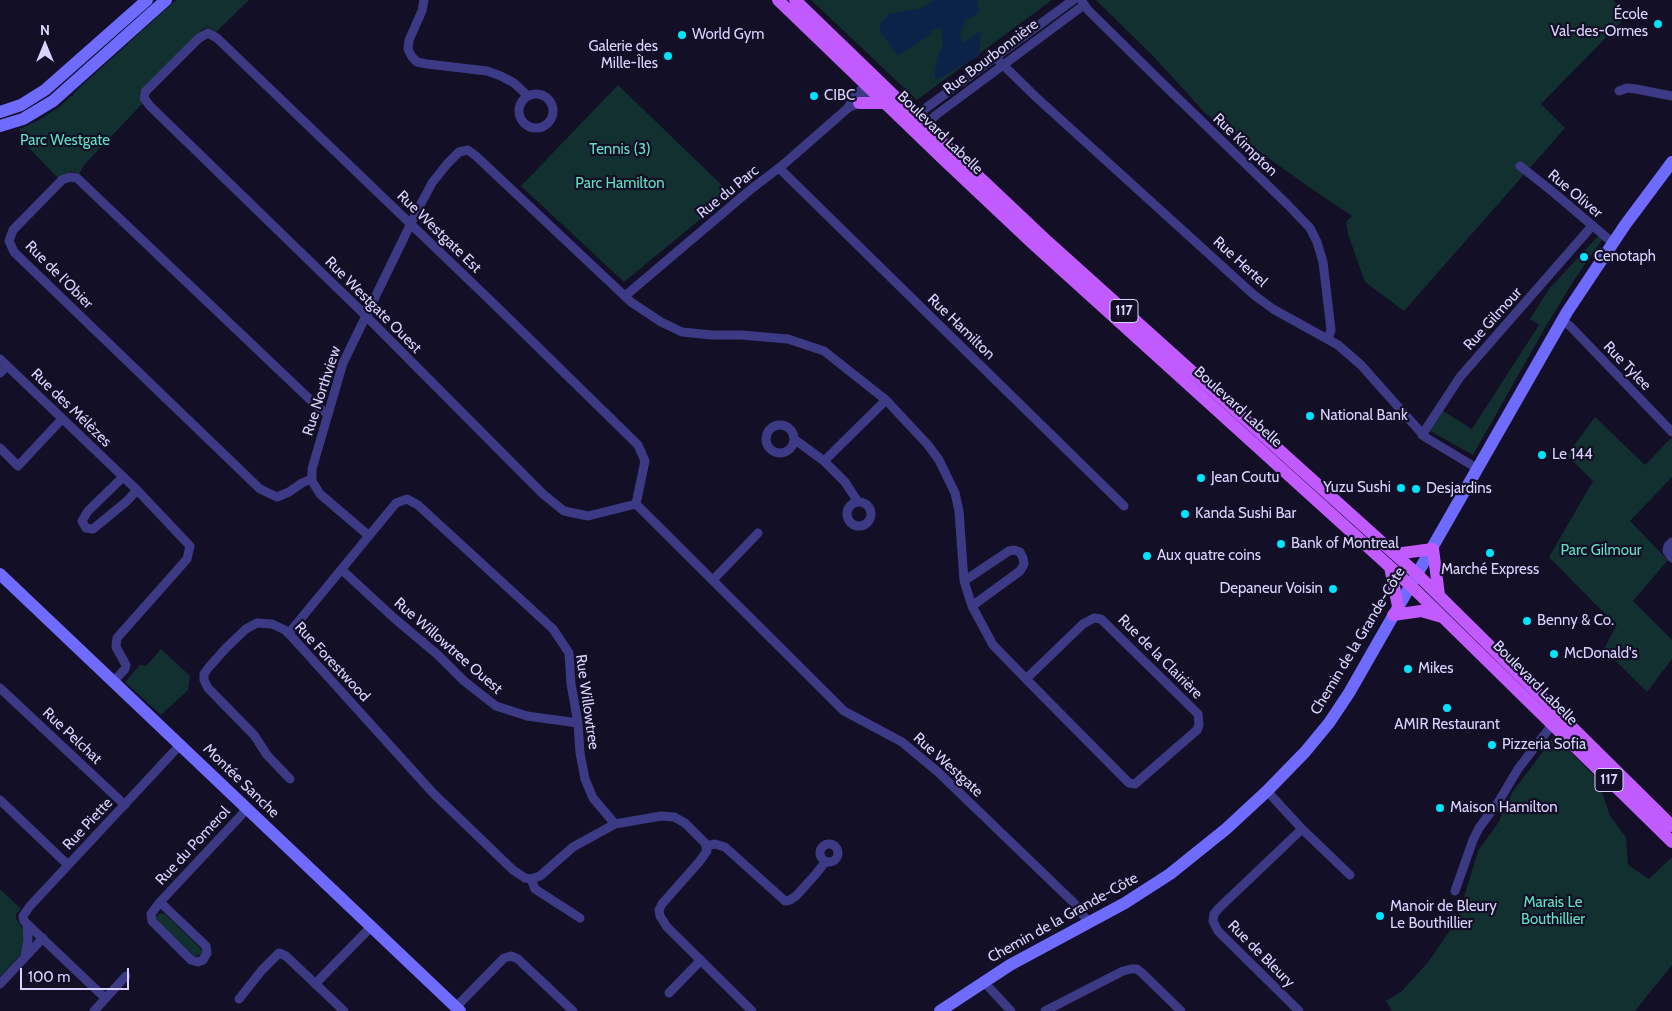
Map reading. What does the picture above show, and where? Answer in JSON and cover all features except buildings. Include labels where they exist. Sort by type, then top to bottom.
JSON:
[{"type":"main road","points":[[0,112],[21,105],[45,90],[147,0]]},
{"type":"main road","points":[[0,126],[28,117],[53,101],[166,0]]},
{"type":"main road","name":"Boulevard Labelle","points":[[778,0],[873,83],[884,103],[916,125],[1008,204],[1116,304],[1395,554],[1444,617],[1672,826]]},
{"type":"main road","name":"Boulevard Labelle","points":[[795,0],[873,83],[1104,309],[1390,567],[1439,596],[1672,841]]},
{"type":"main road","points":[[854,106],[884,103]]},
{"type":"main road","name":"Chemin de la Grande-Côte","points":[[940,1011],[983,981],[1024,956],[1089,923],[1170,874],[1214,840],[1267,791],[1305,752],[1334,715],[1432,549],[1562,320],[1613,243],[1672,162]]},
{"type":"main road","points":[[1395,554],[1432,549],[1439,596]]},
{"type":"main road","points":[[1390,567],[1395,610],[1421,612],[1444,617]]},
{"type":"main road","name":"Montée Sanche","points":[[0,574],[458,1009]]},
{"type":"street","points":[[424,0],[422,11],[409,40],[408,49],[417,62],[487,71],[514,83],[528,96]]},
{"type":"street","name":"Rue Bourbonnière","points":[[916,125],[995,57],[1073,0]]},
{"type":"street","name":"Rue Bourbonnière","points":[[916,125],[936,115],[1083,2]]},
{"type":"street","name":"Rue Kimpton","points":[[1083,2],[1156,78],[1310,228],[1317,242],[1322,262],[1331,330],[1328,339]]},
{"type":"street","name":"Rue Westgate Est","points":[[173,63],[202,35],[208,33],[215,36],[638,445],[645,461],[636,504]]},
{"type":"street","name":"Rue Hertel","points":[[995,57],[1002,66],[1254,295],[1273,309],[1328,339],[1361,365],[1422,435],[1478,469]]},
{"type":"street","name":"Rue Westgate Ouest","points":[[173,63],[145,92],[144,96],[147,103],[366,316],[543,494],[564,511],[588,516],[636,504]]},
{"type":"street","name":"Rue du Parc","points":[[625,296],[752,188],[854,106],[854,97],[873,83]]},
{"type":"street","points":[[1619,91],[1627,88],[1672,96]]},
{"type":"street","name":"Rue Northview","points":[[311,479],[327,413],[343,363],[428,189],[438,174],[458,152],[468,150],[476,156],[625,296]]},
{"type":"street","name":"Rue Oliver","points":[[1520,166],[1613,243]]},
{"type":"street","name":"Rue Hamilton","points":[[779,168],[1124,506]]},
{"type":"street","name":"Rue de l'Obier","points":[[311,479],[277,497],[260,489],[14,252],[9,242],[13,230],[62,180],[70,177],[77,178],[320,409],[327,413]]},
{"type":"street","name":"Rue Gilmour","points":[[1422,435],[1460,377],[1592,226]]},
{"type":"street","name":"Rue de la Clairière","points":[[625,296],[661,322],[682,332],[788,339],[824,351],[886,400],[928,445],[939,460],[955,493],[959,511],[964,581],[972,606],[993,645],[1026,679],[1129,783],[1135,784],[1197,730],[1200,725],[1198,714],[1102,619],[1094,618],[1083,624],[1026,679]]},
{"type":"street","name":"Rue Tylee","points":[[1562,320],[1570,326],[1672,432]]},
{"type":"street","name":"Rue des Mélèzes","points":[[0,359],[137,490],[190,546],[187,559],[117,638],[116,648],[126,665],[125,669],[113,682]]},
{"type":"street","points":[[0,374],[7,366]]},
{"type":"street","points":[[824,461],[886,400]]},
{"type":"street","points":[[0,448],[18,466],[62,419]]},
{"type":"street","points":[[794,440],[824,461],[845,482],[858,502]]},
{"type":"street","points":[[123,477],[88,511],[82,520],[86,528],[93,529],[137,490]]},
{"type":"street","points":[[311,479],[323,497],[368,535]]},
{"type":"street","name":"Rue Willowtree","points":[[289,633],[342,570],[368,535],[396,504],[407,499],[418,505],[553,629],[569,654],[580,753],[588,789],[597,804],[615,824]]},
{"type":"street","name":"Rue Westgate","points":[[636,504],[844,711],[902,742],[942,776],[1074,903],[1089,923]]},
{"type":"street","points":[[713,580],[758,533]]},
{"type":"street","points":[[1672,542],[1668,546],[1667,551],[1672,558]]},
{"type":"street","points":[[964,581],[1009,551],[1020,552],[1023,558],[1024,564],[1020,571],[972,606]]},
{"type":"street","name":"Rue Willowtree Ouest","points":[[342,570],[438,655],[464,681],[496,706],[527,716],[578,723]]},
{"type":"street","name":"Rue Forestwood","points":[[290,779],[267,755],[254,734],[208,688],[203,678],[213,662],[233,640],[250,626],[264,622],[277,626],[289,633],[432,793],[513,870],[523,877],[531,879],[536,889],[580,918]]},
{"type":"street","name":"Rue Pelchat","points":[[0,688],[125,804]]},
{"type":"street","points":[[1455,890],[1479,828],[1499,801],[1518,769],[1556,720]]},
{"type":"street","name":"Rue Piette","points":[[25,957],[28,940],[27,924],[23,919],[25,912],[180,745]]},
{"type":"street","points":[[1267,791],[1302,829],[1350,875]]},
{"type":"street","points":[[0,800],[68,865]]},
{"type":"street","name":"Rue du Pomerol","points":[[160,902],[206,946],[207,953],[203,960],[198,962],[191,960],[152,921],[151,914],[160,902],[247,809]]},
{"type":"street","points":[[531,879],[546,872],[563,855],[579,843],[615,824],[661,816],[674,817],[689,826],[706,846],[706,853],[662,904],[659,913],[662,921],[752,1011]]},
{"type":"street","name":"Rue de Bleury","points":[[1299,1011],[1222,935],[1215,927],[1213,921],[1214,914],[1219,908],[1302,829]]},
{"type":"street","points":[[706,846],[715,844],[724,847],[786,901],[796,896],[826,861]]},
{"type":"street","points":[[27,924],[105,998]]},
{"type":"street","points":[[315,984],[371,927]]},
{"type":"street","points":[[0,984],[42,938]]},
{"type":"street","points":[[238,999],[262,970],[280,953],[286,956],[344,1011]]},
{"type":"street","points":[[458,1009],[504,958],[511,956],[518,959],[573,1011]]},
{"type":"street","points":[[669,993],[701,960]]},
{"type":"street","points":[[1045,1011],[1131,968],[1142,973],[1181,1011]]},
{"type":"street","points":[[94,1011],[126,976]]},
{"type":"street","points":[[983,981],[1011,1011]]},
{"type":"green space","name":"Parc Westgate","points":[[176,0],[249,0],[216,32],[210,28],[204,28],[139,93],[139,98],[143,103],[84,165],[79,174],[70,171],[59,179],[27,146],[19,129],[39,120],[59,107],[71,96],[74,96],[73,94],[79,88]]},
{"type":"green space","points":[[811,0],[1052,0],[917,100]]},
{"type":"green space","points":[[1096,0],[1613,0],[1628,15],[1541,104],[1565,128],[1404,311],[1365,282],[1348,234],[1346,222],[1352,216],[1205,113],[1154,57]]},
{"type":"green space","name":"Parc Hamilton","points":[[618,85],[731,194],[624,282],[521,186]]},
{"type":"green space","points":[[1599,235],[1602,240],[1576,277],[1546,326],[1473,455],[1430,431],[1443,411],[1472,429],[1539,325],[1530,319],[1549,289]]},
{"type":"green space","name":"Parc Gilmour","points":[[1595,417],[1645,465],[1672,439],[1672,477],[1630,521],[1668,560],[1633,601],[1672,640],[1672,659],[1647,692],[1604,649],[1617,624],[1549,557],[1593,481],[1567,455]]},
{"type":"green space","points":[[161,649],[190,676],[188,690],[161,715],[125,682],[140,665],[146,666]]},
{"type":"green space","name":"Marais Le Bouthillier","points":[[1555,736],[1598,780],[1610,816],[1626,837],[1628,865],[1649,879],[1672,857],[1672,965],[1635,1011],[1392,1011],[1386,1001],[1402,991],[1429,961],[1457,920],[1478,851],[1498,823],[1513,791]]},
{"type":"green space","points":[[0,889],[21,909],[16,914],[16,918],[25,933],[22,953],[0,977]]},
{"type":"green space","points":[[160,913],[165,914],[200,948],[201,955],[194,956],[158,921],[156,917]]},
{"type":"water","points":[[935,0],[977,0],[979,9],[977,15],[965,20],[960,35],[963,43],[981,31],[979,56],[936,80],[934,73],[939,51],[943,46],[941,28],[933,29],[929,35],[898,56],[881,33],[880,24],[889,14],[921,8]]},
{"type":"place","name":"École Val-des-Ormes","points":[[1658,24]]},
{"type":"place","name":"World Gym","points":[[682,35]]},
{"type":"place","name":"Galerie des Mille-Îles","points":[[668,56]]},
{"type":"place","name":"CIBC","points":[[814,96]]},
{"type":"place","name":"Cenotaph","points":[[1584,257]]},
{"type":"place","name":"National Bank","points":[[1310,416]]},
{"type":"place","name":"Le 144","points":[[1542,455]]},
{"type":"place","name":"Jean Coutu","points":[[1201,478]]},
{"type":"place","name":"Yuzu Sushi","points":[[1401,488]]},
{"type":"place","name":"Desjardins","points":[[1416,489]]},
{"type":"place","name":"Kanda Sushi Bar","points":[[1185,514]]},
{"type":"place","name":"Bank of Montreal","points":[[1281,544]]},
{"type":"place","name":"Marché Express","points":[[1490,553]]},
{"type":"place","name":"Aux quatre coins","points":[[1147,556]]},
{"type":"place","name":"Depaneur Voisin","points":[[1333,589]]},
{"type":"place","name":"Benny & Co.","points":[[1527,621]]},
{"type":"place","name":"McDonald's","points":[[1554,654]]},
{"type":"place","name":"Mikes","points":[[1408,669]]},
{"type":"place","name":"AMIR Restaurant","points":[[1447,708]]},
{"type":"place","name":"Pizzeria Sofia","points":[[1492,745]]},
{"type":"place","name":"Maison Hamilton","points":[[1440,808]]},
{"type":"place","name":"Manoir de Bleury Le Bouthillier","points":[[1380,916]]},
{"type":"park label","name":"Tennis (3)","points":[[620,150]]}]
